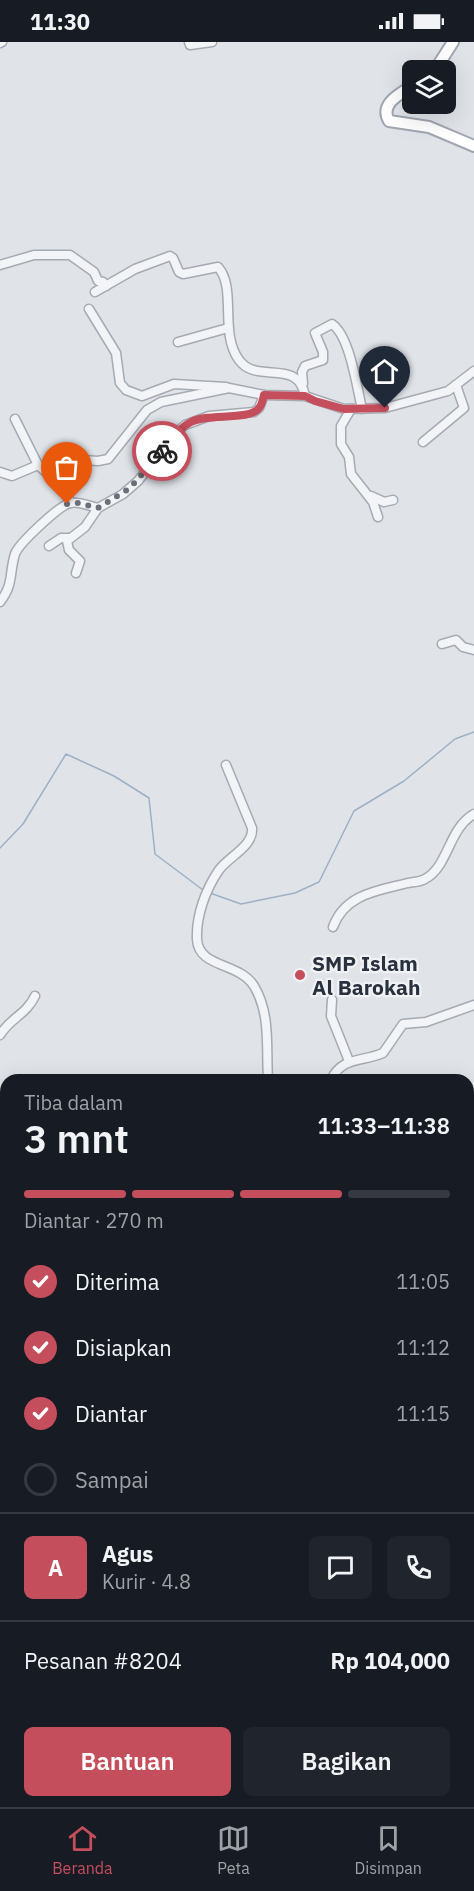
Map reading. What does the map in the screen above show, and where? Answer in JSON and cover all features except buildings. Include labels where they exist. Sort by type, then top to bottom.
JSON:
[{"type":"main road","points":[[441,60],[453,42]]},
{"type":"main road","points":[[402,93],[389,103],[386,110],[387,119],[395,123],[429,127],[473,143]]},
{"type":"street","points":[[189,42],[190,45],[212,42]]},
{"type":"street","points":[[0,265],[34,255],[70,255],[80,260],[96,274],[98,281],[103,282],[106,286]]},
{"type":"street","points":[[94,292],[135,269],[170,256],[178,272],[183,274],[218,267],[222,271],[227,294],[228,328],[233,350],[245,366],[293,376],[303,383]]},
{"type":"street","points":[[88,309],[95,316],[105,338],[116,352],[120,383],[126,390],[138,395],[145,395],[169,384],[184,383],[264,395],[305,396],[334,407],[362,409],[400,405],[442,393],[474,372]]},
{"type":"street","points":[[305,396],[302,373],[305,366],[323,360],[323,352],[315,333],[332,324],[339,330],[352,364],[362,409]]},
{"type":"street","points":[[178,342],[228,328]]},
{"type":"street","points":[[423,442],[464,408],[456,385]]},
{"type":"street","points":[[15,419],[38,465],[46,472],[84,460],[108,459],[143,414],[155,403],[229,388]]},
{"type":"street","points":[[76,573],[81,563],[66,546],[70,538],[85,527],[98,508],[130,488],[174,435],[185,425],[209,416],[252,413],[259,408],[264,395]]},
{"type":"street","points":[[351,409],[341,426],[341,444],[349,457],[354,479],[375,504],[378,518]]},
{"type":"street","points":[[0,472],[13,476],[38,465]]},
{"type":"street","points":[[59,468],[65,493],[71,503]]},
{"type":"street","points":[[368,495],[384,502],[393,500]]},
{"type":"street","points":[[0,602],[11,584],[18,548],[60,509],[71,503],[98,508]]},
{"type":"street","points":[[50,546],[61,538],[70,538]]},
{"type":"street","points":[[442,644],[456,640],[464,647],[474,650]]},
{"type":"street","points":[[226,765],[252,828],[252,834],[246,844],[222,866],[203,902],[198,923],[199,950],[211,961],[245,975],[259,997],[266,1025],[268,1074]]},
{"type":"street","points":[[333,927],[343,909],[366,893],[428,877],[440,862],[456,829],[474,814]]},
{"type":"street","points":[[0,1035],[5,1027],[27,1011],[35,996]]},
{"type":"street","points":[[332,1000],[331,1016],[349,1061]]},
{"type":"street","points":[[335,1074],[349,1061],[383,1053],[404,1024],[426,1022],[474,1005]]},
{"type":"street","points":[[474,1371],[474,1382]]},
{"type":"waterway","points":[[210,893],[241,904],[295,893],[319,882],[354,811],[404,781],[455,739],[474,732]]},
{"type":"waterway","points":[[0,848],[23,824],[66,754],[114,776],[149,798],[155,854],[203,890]]},
{"type":"way so far","points":[[67,504],[79,503],[98,508],[115,499],[138,481],[162,451]]},
{"type":"place","name":"SMP Islam Al Barokah","points":[[300,975]]},
{"type":"route","points":[[162,451],[178,430],[190,422],[213,416],[252,413],[259,408],[264,395],[305,396],[344,409],[385,408]]}]
